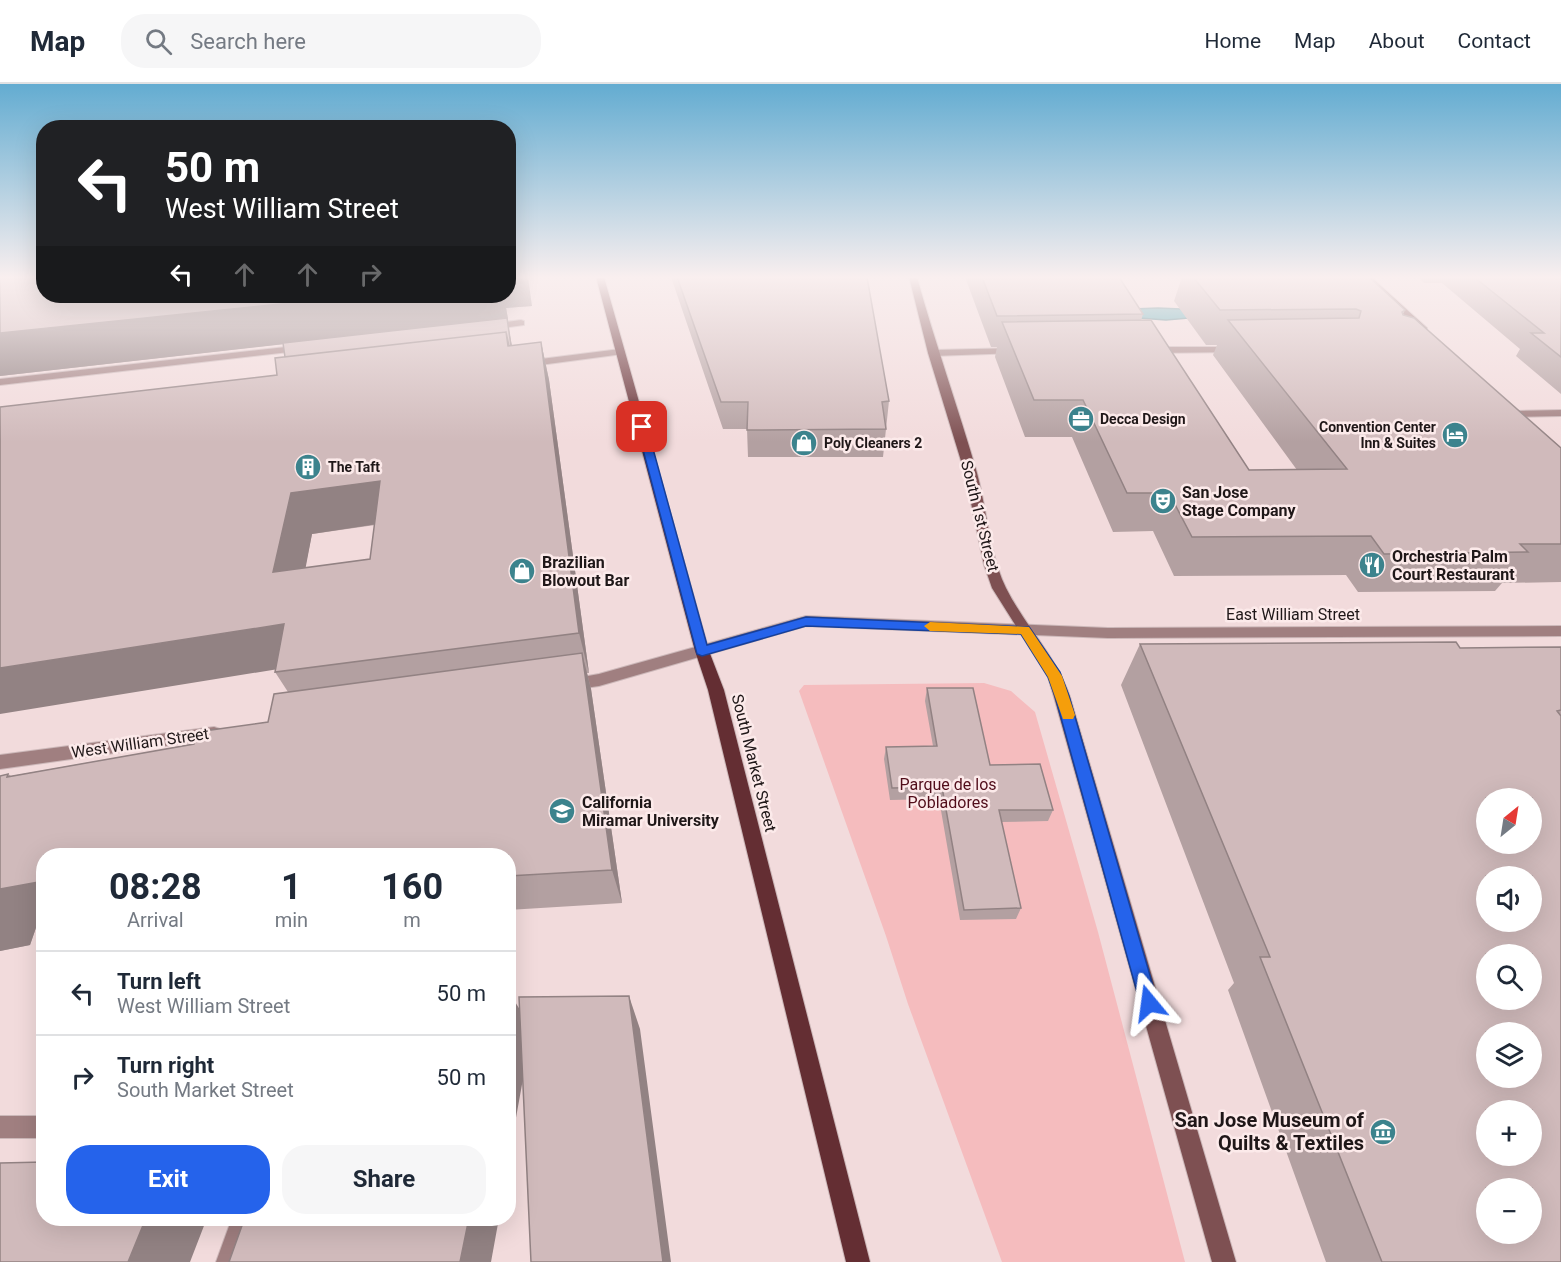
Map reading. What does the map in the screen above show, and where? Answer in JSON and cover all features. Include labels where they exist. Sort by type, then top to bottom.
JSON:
[{"type":"main road","name":"South Market Street","points":[[615,332],[702,651],[716,690],[858,1262]]},
{"type":"street","name":"South 1st Street","points":[[927,332],[971,474],[991,565],[999,588],[1055,676],[1062,696],[1224,1262]]},
{"type":"street","points":[[1426,332],[1435,340]]},
{"type":"street","points":[[0,382],[320,346]]},
{"type":"street","points":[[1136,350],[1243,350]]},
{"type":"street","points":[[933,353],[1029,351]]},
{"type":"street","points":[[514,365],[620,352]]},
{"type":"street","points":[[1531,427],[1512,410],[1561,413]]},
{"type":"street","points":[[552,687],[598,680],[806,621],[1024,630]]},
{"type":"street","name":"East William Street","points":[[1024,630],[1108,633],[1561,631]]},
{"type":"street","name":"West William Street","points":[[0,762],[235,730]]},
{"type":"street","points":[[0,1127],[36,1127]]},
{"type":"street","points":[[228,1262],[241,1226]]},
{"type":"green space","name":"Parque de los Pobladores","points":[[984,683],[1011,691],[1035,712],[1098,932],[1185,1262],[1002,1262],[908,1004],[799,691],[804,685]]},
{"type":"building","points":[[382,332],[509,332],[511,346],[509,346],[506,332],[285,357],[283,343]]},
{"type":"building","points":[[506,332],[508,346],[541,342],[579,633],[275,672],[284,624],[0,668],[0,407],[277,375],[275,358]],"holes":[[[380,481],[370,559],[273,572],[291,493]]]},
{"type":"building","points":[[696,332],[877,332],[889,401],[882,402],[886,429],[747,430],[748,402],[721,402]]},
{"type":"building","points":[[1006,332],[1159,332],[1249,470],[1347,469],[1238,332],[1430,332],[1561,448],[1561,544],[1520,544],[1528,552],[1384,554],[1371,536],[1192,537],[1169,493],[1127,493],[1083,400],[1034,400]]},
{"type":"building","points":[[1561,332],[1561,357],[1531,333]]},
{"type":"building","points":[[1456,642],[1460,648],[1561,647],[1561,710],[1557,711],[1561,716],[1561,1262],[1382,1262],[1260,957],[1270,957],[1140,644]]},
{"type":"building","points":[[582,653],[612,870],[516,876],[516,848],[36,848],[36,882],[0,889],[0,776],[8,774],[7,777],[194,744],[197,732],[268,722],[274,694]]},
{"type":"building","points":[[927,688],[973,688],[990,765],[1040,764],[1053,810],[999,810],[1021,908],[964,910],[942,787],[892,788],[886,747],[937,746]]},
{"type":"building","points":[[629,996],[663,1262],[531,1262],[519,997]]},
{"type":"building","points":[[36,1162],[36,1226],[143,1226],[128,1262],[0,1262],[0,1163]]},
{"type":"building","points":[[242,1226],[467,1226],[460,1262],[229,1262]]},
{"type":"slow traffic","points":[[930,626],[1024,630],[1055,676],[1068,715]]},
{"type":"place","name":"Decca Design","points":[[1081,419]]},
{"type":"place","name":"Convention Center Inn & Suites","points":[[1455,435]]},
{"type":"place","name":"Poly Cleaners 2","points":[[804,443]]},
{"type":"place","name":"The Taft","points":[[308,467]]},
{"type":"place","name":"San Jose Stage Company","points":[[1163,501]]},
{"type":"place","name":"Orchestria Palm Court Restaurant","points":[[1372,565]]},
{"type":"place","name":"Brazilian Blowout Bar","points":[[522,571]]},
{"type":"place","name":"California Miramar University","points":[[562,811]]},
{"type":"place","name":"San Jose Museum of Quilts & Textiles","points":[[1383,1132]]},
{"type":"route","points":[[642,427],[702,651],[806,621],[1024,630],[1055,676],[1062,696],[1149,1003]]}]
